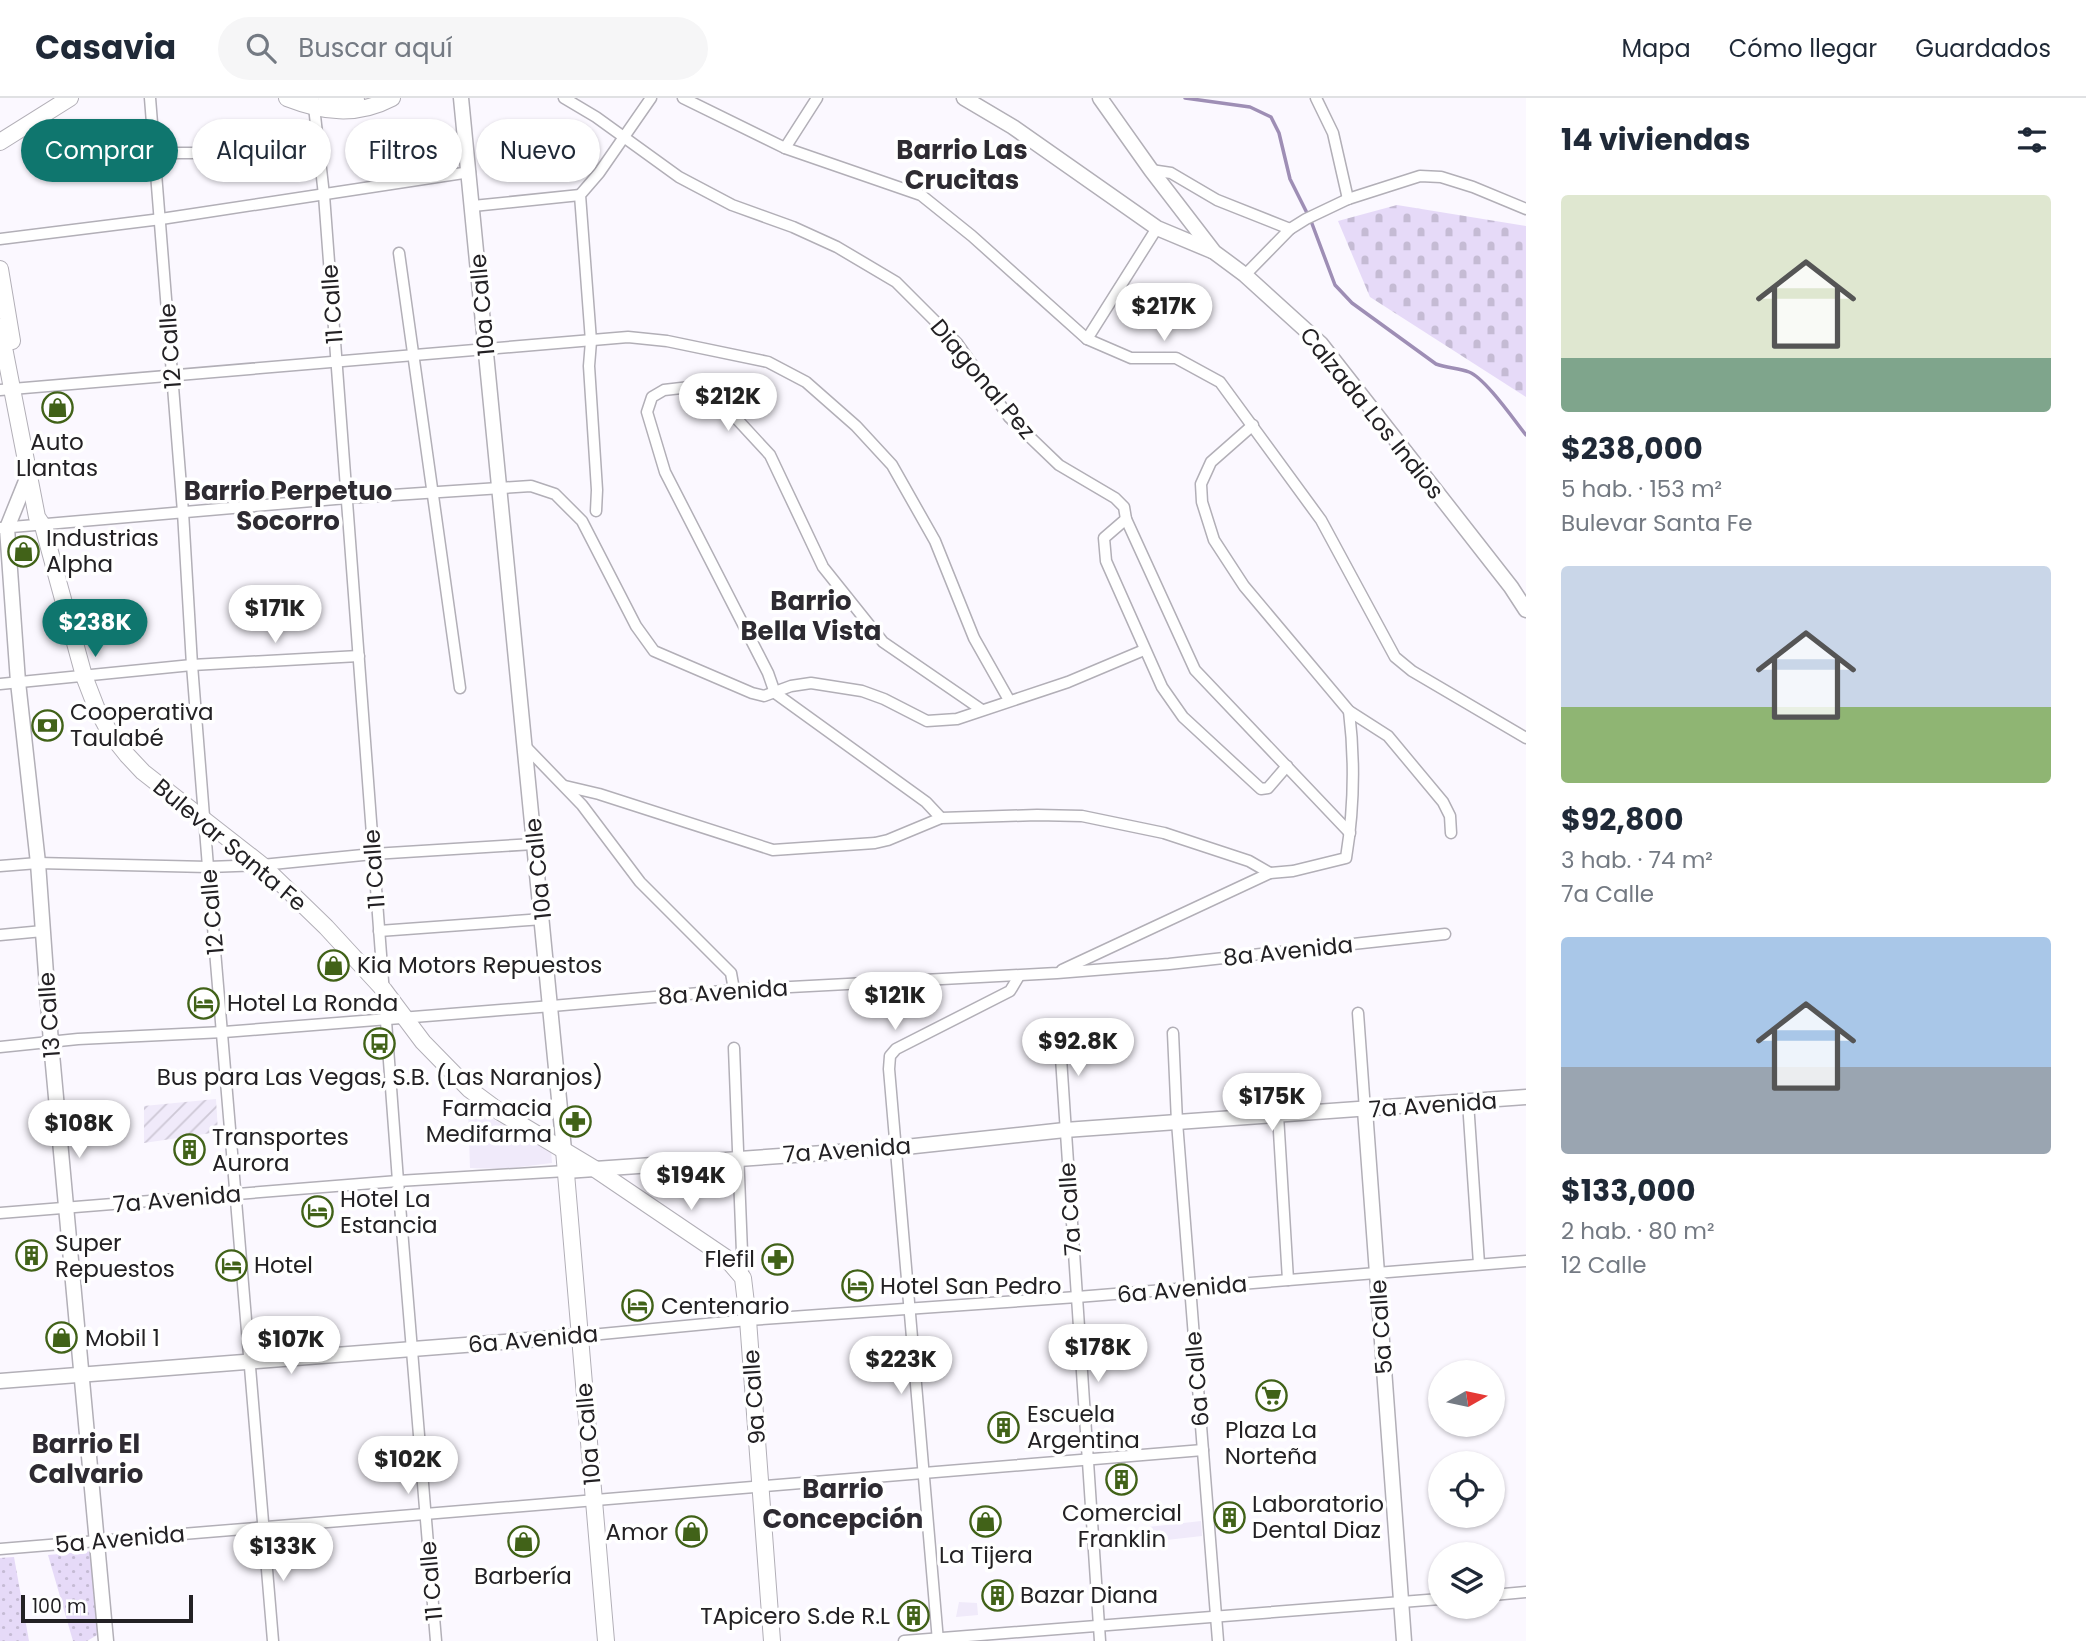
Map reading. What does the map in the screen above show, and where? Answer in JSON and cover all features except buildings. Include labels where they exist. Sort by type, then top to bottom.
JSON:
[{"type":"main road","points":[[0,132],[53,98]]},
{"type":"main road","points":[[0,142],[70,98]]},
{"type":"main road","points":[[287,98],[318,102],[366,98]]},
{"type":"main road","points":[[318,102],[345,111],[392,98]]},
{"type":"main road","name":"Bulevar Santa Fe","points":[[0,269],[3,332],[27,476],[85,676],[96,707],[111,735],[143,772],[262,866],[326,927],[384,990],[423,1042],[469,1089],[499,1112],[595,1169],[725,1257],[743,1278]]},
{"type":"main road","name":"Bulevar Santa Fe","points":[[3,332],[11,389],[44,514],[43,526]]},
{"type":"main road","name":"10a Calle","points":[[564,1150],[606,1641]]},
{"type":"main road","points":[[743,1278],[748,1320]]},
{"type":"main road","name":"9a Calle","points":[[748,1320],[772,1641]]},
{"type":"street","name":"12 Calle","points":[[150,98],[152,119]]},
{"type":"street","name":"10a Calle","points":[[461,98],[564,1150]]},
{"type":"street","name":"Diagonal Pez","points":[[564,98],[679,177],[722,200],[793,226],[837,247],[896,282],[957,343],[1009,417],[1059,465],[1115,498],[1124,507],[1126,519],[1195,670],[1350,833]]},
{"type":"street","points":[[596,511],[589,366],[591,341],[580,195],[651,98]]},
{"type":"street","points":[[684,98],[785,148],[921,195],[972,236],[1087,338],[1131,358],[1176,358],[1220,382],[1321,520],[1395,657],[1412,671],[1526,738]]},
{"type":"street","points":[[785,148],[817,98]]},
{"type":"street","points":[[965,98],[1085,175],[1157,228],[1214,252]]},
{"type":"street","name":"Calzada Los Indios","points":[[1100,98],[1214,252],[1245,275],[1321,344],[1511,587],[1526,610]]},
{"type":"street","points":[[1316,98],[1333,133],[1348,199]]},
{"type":"street","points":[[1151,170],[1171,173],[1217,200],[1290,229]]},
{"type":"street","points":[[0,239],[161,219],[470,172]]},
{"type":"street","points":[[1245,275],[1290,229],[1317,212],[1420,176],[1441,177],[1526,209]]},
{"type":"street","name":"12 Calle","points":[[158,182],[192,665],[273,1641]]},
{"type":"street","name":"11 Calle","points":[[322,182],[398,1181],[436,1641]]},
{"type":"street","points":[[473,206],[580,195]]},
{"type":"street","points":[[1087,338],[1157,228]]},
{"type":"street","points":[[399,253],[460,688]]},
{"type":"street","points":[[11,389],[628,337],[702,347],[768,362],[806,382],[856,426],[892,465],[935,541],[974,638],[1009,700]]},
{"type":"street","points":[[941,818],[926,802],[775,693],[768,673],[665,471],[647,412],[652,397],[677,386],[690,387],[711,393],[723,404],[770,455],[823,567],[883,642],[982,710]]},
{"type":"street","points":[[1253,425],[1211,462],[1201,484],[1202,502],[1214,540],[1244,586],[1349,711],[1388,736],[1443,802],[1450,816],[1451,833]]},
{"type":"street","name":"13 Calle","points":[[27,476],[4,528],[38,863],[51,1043],[106,1641]]},
{"type":"street","points":[[4,528],[531,485],[542,488],[565,503],[582,521],[636,626],[654,651],[752,693],[764,696],[801,684],[846,688],[884,699],[927,721],[935,722],[957,719],[1068,682],[1143,650]]},
{"type":"street","points":[[1126,519],[1104,538],[1106,561],[1161,687],[1183,717],[1261,789],[1268,788],[1287,766]]},
{"type":"street","points":[[0,684],[192,665],[359,656]]},
{"type":"street","points":[[1056,973],[1270,873],[1293,871],[1346,858],[1354,758],[1349,711]]},
{"type":"street","points":[[524,745],[565,786],[640,882],[731,973],[734,990]]},
{"type":"street","points":[[565,786],[778,851],[874,843],[941,818],[1061,815],[1110,820],[1147,828],[1249,861],[1270,873]]},
{"type":"street","points":[[0,866],[38,863],[262,866],[373,853],[534,844]]},
{"type":"street","points":[[379,931],[543,919]]},
{"type":"street","points":[[0,935],[43,931]]},
{"type":"street","name":"8a Avenida","points":[[0,1047],[78,1039],[224,1032],[734,990],[1019,976],[1169,964],[1445,934]]},
{"type":"street","points":[[938,1639],[890,1056],[896,1049],[1010,991],[1019,976]]},
{"type":"street","name":"5a Calle","points":[[1358,1013],[1404,1641]]},
{"type":"street","name":"7a Calle","points":[[1059,1028],[1100,1641]]},
{"type":"street","name":"6a Calle","points":[[1173,1033],[1189,1288],[1218,1641]]},
{"type":"street","points":[[734,1048],[743,1278]]},
{"type":"street","name":"7a Avenida","points":[[0,1213],[398,1181],[896,1148],[1065,1130],[1526,1097]]},
{"type":"street","points":[[1468,1102],[1479,1265]]},
{"type":"street","points":[[1278,1115],[1288,1280]]},
{"type":"street","name":"6a Avenida","points":[[0,1381],[580,1336],[748,1320],[910,1310],[1526,1261]]},
{"type":"street","name":"5a Avenida","points":[[0,1549],[1203,1450]]},
{"type":"street","points":[[1505,1594],[1526,1592]]},
{"type":"street","points":[[904,1641],[1428,1600]]},
{"type":"shaded area","points":[[216,1099],[218,1132],[144,1143],[144,1106]]},
{"type":"shaded area","points":[[468,1106],[551,1150],[552,1163],[503,1169],[470,1168]]},
{"type":"shaded area","points":[[1201,1521],[1202,1536],[1149,1542],[1148,1527]]},
{"type":"shaded area","points":[[959,1602],[977,1603],[978,1615],[956,1617]]},
{"type":"green space","points":[[1397,205],[1526,226],[1526,397],[1370,297],[1338,221]]},
{"type":"green space","points":[[93,1551],[99,1634],[87,1641],[73,1641],[48,1555]]},
{"type":"green space","points":[[14,1557],[29,1641],[0,1641],[0,1558]]},
{"type":"waterway","points":[[1185,98],[1250,107],[1271,117],[1279,133],[1290,179],[1311,221],[1335,285],[1352,303],[1436,364],[1476,376],[1526,435]]},
{"type":"place","name":"Auto Llantas","points":[[57,408]]},
{"type":"place","name":"Industrias Alpha","points":[[23,551]]},
{"type":"place","name":"Cooperativa Taulabé","points":[[47,725]]},
{"type":"place","name":"Kia Motors Repuestos","points":[[334,965]]},
{"type":"place","name":"Hotel La Ronda","points":[[204,1003]]},
{"type":"place","name":"Bus para Las Vegas, S.B. (Las Naranjos)","points":[[380,1043]]},
{"type":"place","name":"Farmacia Medifarma","points":[[575,1121]]},
{"type":"place","name":"Transportes Aurora","points":[[189,1150]]},
{"type":"place","name":"Hotel La Estancia","points":[[317,1212]]},
{"type":"place","name":"Super Repuestos","points":[[32,1256]]},
{"type":"place","name":"Flefil","points":[[778,1259]]},
{"type":"place","name":"Hotel","points":[[231,1265]]},
{"type":"place","name":"Hotel San Pedro","points":[[857,1286]]},
{"type":"place","name":"Centenario","points":[[638,1306]]},
{"type":"place","name":"Mobil 1","points":[[62,1338]]},
{"type":"place","name":"Plaza La Norteña","points":[[1271,1396]]},
{"type":"place","name":"Escuela Argentina","points":[[1004,1427]]},
{"type":"place","name":"Comercial Franklin","points":[[1122,1479]]},
{"type":"place","name":"Laboratorio Dental Diaz","points":[[1229,1517]]},
{"type":"place","name":"La Tijera","points":[[986,1521]]},
{"type":"place","name":"Amor","points":[[691,1532]]},
{"type":"place","name":"Barbería","points":[[523,1542]]},
{"type":"place","name":"Bazar Diana","points":[[997,1595]]},
{"type":"place","name":"TApicero S.de R.L","points":[[913,1616]]},
{"type":"district","name":"Barrio Las Crucitas","points":[[962,165]]},
{"type":"district","name":"Barrio Perpetuo Socorro","points":[[288,506]]},
{"type":"district","name":"Barrio Bella Vista","points":[[811,616]]},
{"type":"district","name":"Barrio El Calvario","points":[[86,1459]]},
{"type":"district","name":"Barrio Concepción","points":[[843,1504]]}]
